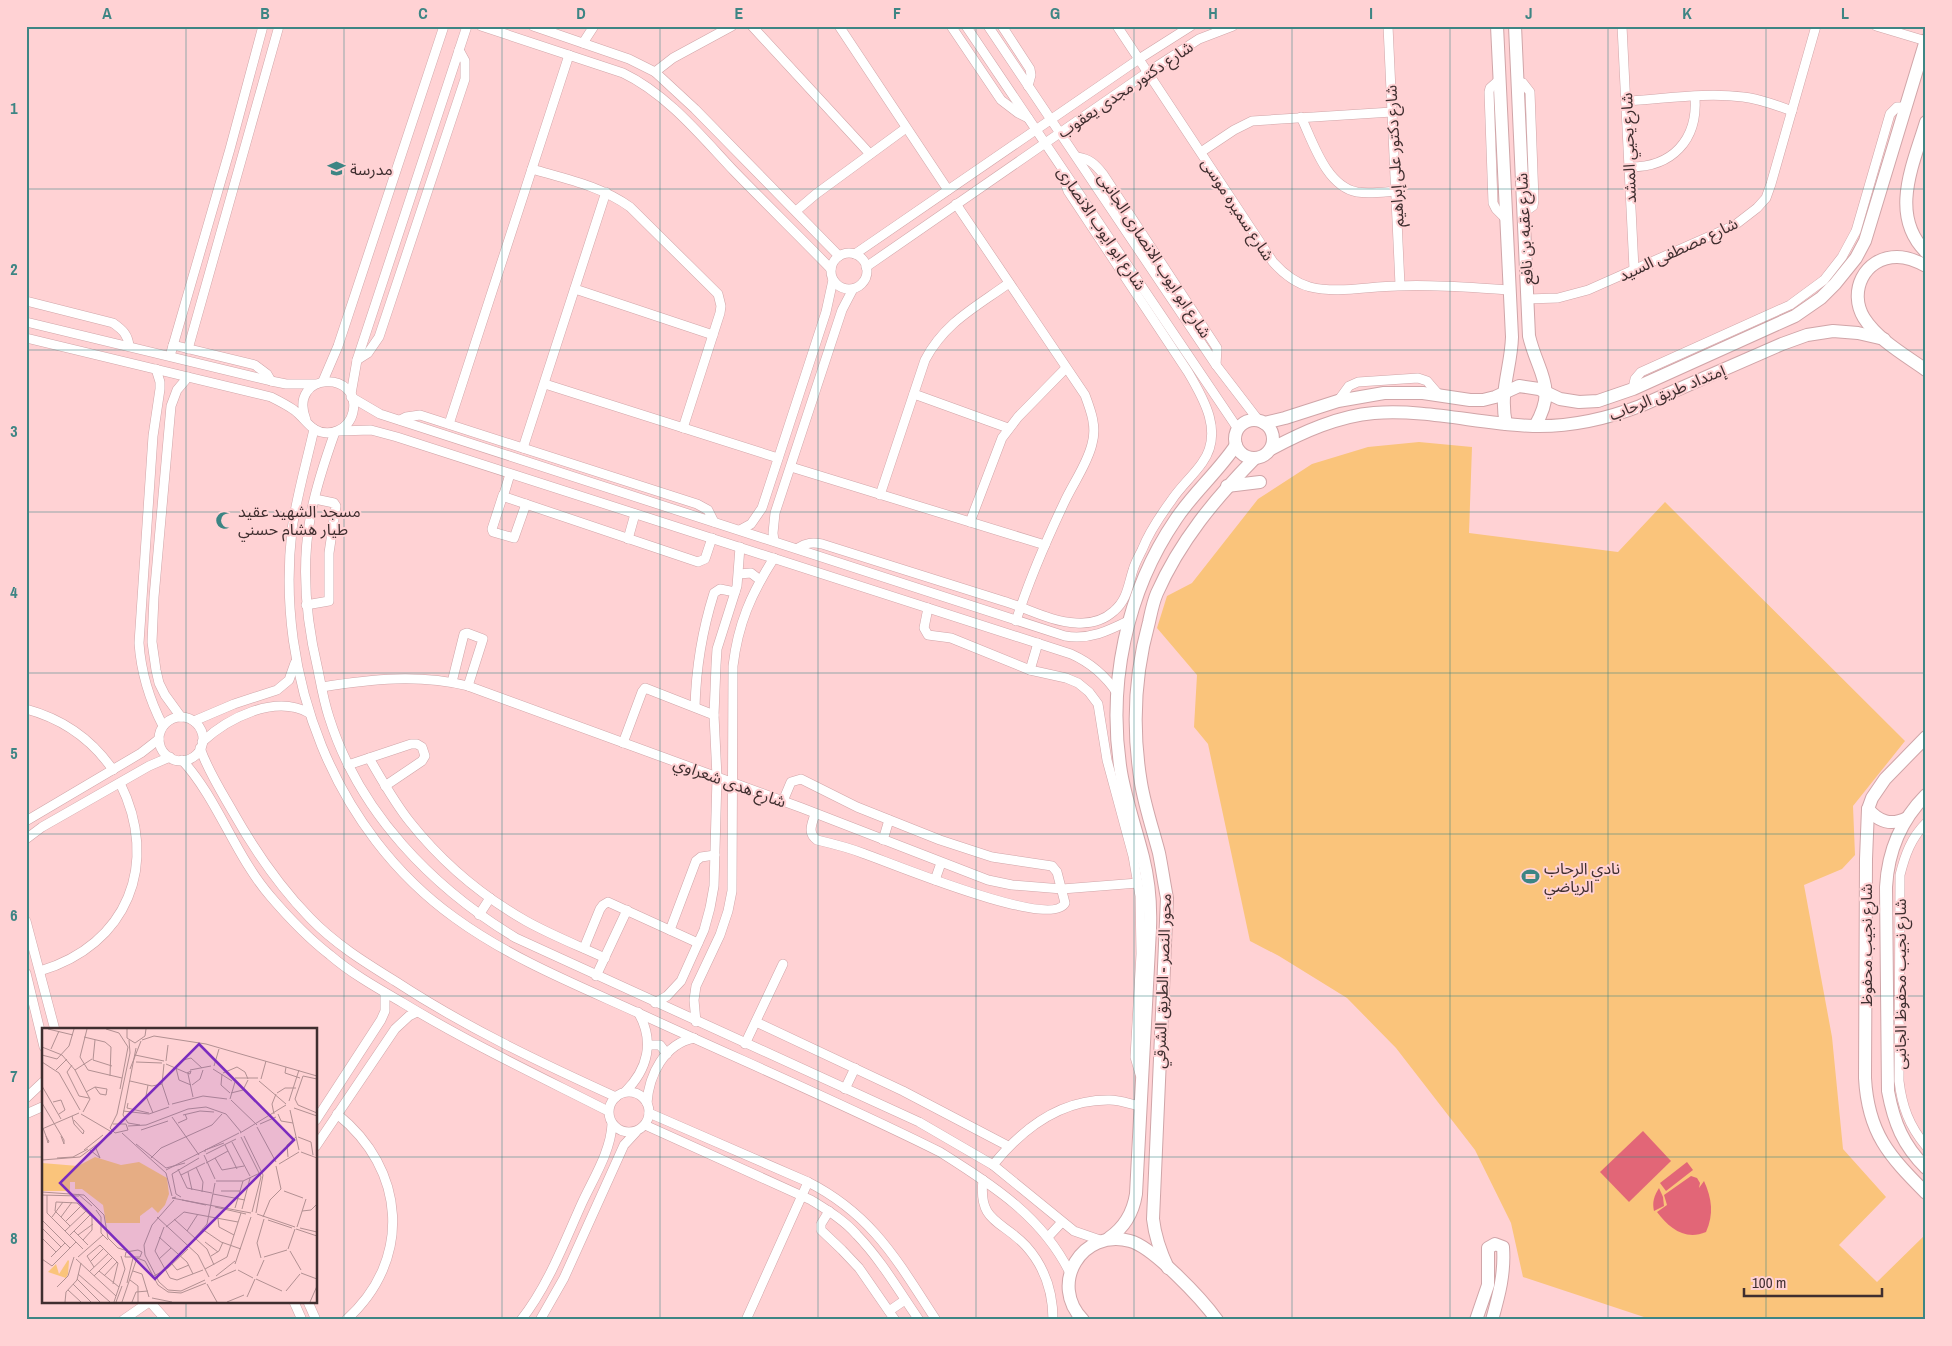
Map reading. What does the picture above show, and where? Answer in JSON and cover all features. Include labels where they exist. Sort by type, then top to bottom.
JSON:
[{"type":"street","points":[[170,356],[263,26]]},
{"type":"street","points":[[188,349],[279,26]]},
{"type":"street","points":[[306,420],[303,412],[304,396],[320,383],[338,346],[444,26]]},
{"type":"street","points":[[467,26],[357,360],[351,396],[354,411],[346,426],[337,431],[322,470],[307,541],[306,605],[311,641],[329,717],[348,765],[384,823],[412,856],[442,885],[479,914],[536,948],[919,1122],[993,1165],[1062,1222],[1082,1235],[1132,1241],[1152,1252],[1216,1318]]},
{"type":"street","points":[[481,26],[623,73],[652,89],[831,269]]},
{"type":"street","points":[[533,26],[629,58],[655,72],[695,109],[839,256]]},
{"type":"street","points":[[582,43],[594,26]]},
{"type":"street","points":[[655,72],[673,58],[732,26]]},
{"type":"street","points":[[752,26],[870,154]]},
{"type":"street","points":[[839,26],[948,190]]},
{"type":"street","points":[[951,26],[1001,100],[1018,114],[1028,118]]},
{"type":"street","name":"شارع ابو ايوب الانصارى","points":[[966,26],[1065,173],[1192,369],[1238,429]]},
{"type":"street","name":"شارع ابو ايوب الانصارى","points":[[988,26],[1216,365],[1261,422]]},
{"type":"street","points":[[1002,26],[1030,69],[1031,75],[1028,86]]},
{"type":"street","name":"شارع سميره موسى","points":[[1117,26],[1273,262],[1295,281],[1323,289],[1400,285],[1510,290]]},
{"type":"street","name":"شارع دكتور مجدى يعقوب","points":[[855,254],[1139,59],[1191,26]]},
{"type":"street","name":"شارع دكتور مجدى يعقوب","points":[[866,266],[1148,72],[1199,39],[1233,26]]},
{"type":"street","name":"شارع دكتور على إبراهيم","points":[[1388,26],[1400,285]]},
{"type":"street","name":"شارع عقبه بن نافع","points":[[1497,26],[1512,337],[1510,361],[1503,394],[1506,424]]},
{"type":"street","name":"شارع يحيي المشد","points":[[1622,26],[1634,270]]},
{"type":"street","name":"شارع مصطفى السيد","points":[[1527,299],[1550,299],[1573,295],[1735,225],[1757,208],[1766,198],[1772,184],[1816,26]]},
{"type":"street","points":[[1876,26],[1926,40]]},
{"type":"street","name":"شارع عقبه بن نافع","points":[[1516,27],[1529,336],[1533,353],[1546,384],[1547,393]]},
{"type":"street","name":"إمتداد طريق الرحاب","points":[[1261,422],[1285,418],[1338,401],[1384,393],[1404,392],[1483,400],[1520,386],[1531,387],[1560,399],[1579,402],[1598,401],[1633,389],[1820,298],[1848,268],[1865,241],[1873,197],[1906,107],[1926,40]]},
{"type":"street","points":[[357,360],[368,353],[379,337],[462,88],[466,67],[459,50]]},
{"type":"street","points":[[449,424],[569,55]]},
{"type":"street","points":[[1626,101],[1720,95],[1769,102],[1792,111]]},
{"type":"street","points":[[1628,167],[1653,165],[1664,160],[1679,149],[1690,134],[1694,122],[1695,97]]},
{"type":"street","points":[[1201,152],[1234,130],[1252,121],[1392,112]]},
{"type":"street","points":[[1301,117],[1327,171],[1338,184],[1355,192],[1396,191]]},
{"type":"street","points":[[1926,122],[1905,201],[1908,226],[1926,252]]},
{"type":"street","points":[[796,212],[816,194],[906,128]]},
{"type":"street","points":[[532,169],[606,192],[630,207],[718,294],[721,306],[683,428]]},
{"type":"street","points":[[523,448],[606,192]]},
{"type":"street","points":[[1792,311],[1803,297],[1824,280],[1842,257],[1873,197]]},
{"type":"street","points":[[956,204],[1085,395],[1092,412],[1093,443],[1045,545],[1016,620]]},
{"type":"street","points":[[740,530],[752,524],[762,508],[829,304],[833,280],[831,269],[835,259],[844,254],[855,254],[860,257],[866,266],[867,272],[863,283],[853,289],[842,310],[773,524],[774,541]]},
{"type":"street","points":[[1926,266],[1914,260],[1895,257],[1878,262],[1861,278],[1858,288],[1860,309],[1870,326],[1884,339],[1926,370]]},
{"type":"street","points":[[1848,268],[1861,278]]},
{"type":"street","points":[[833,280],[841,288],[853,289]]},
{"type":"street","points":[[880,495],[925,360],[940,335],[950,324],[1009,283]]},
{"type":"street","points":[[575,289],[713,335]]},
{"type":"street","points":[[26,301],[113,323],[122,329],[128,337],[128,346]]},
{"type":"street","points":[[26,322],[286,384],[330,381],[342,385],[351,396],[380,414],[1065,636],[1078,638],[1096,636],[1130,620]]},
{"type":"street","name":"إمتداد طريق الرحاب","points":[[1271,449],[1314,428],[1372,413],[1408,412],[1535,426],[1578,423],[1618,414],[1807,335],[1842,332],[1858,333],[1884,339]]},
{"type":"street","points":[[1512,337],[1529,336]]},
{"type":"street","points":[[26,338],[271,397],[285,404],[306,420],[314,429],[321,432],[360,429],[382,432],[1061,651],[1085,660],[1098,669],[1117,693]]},
{"type":"street","points":[[173,345],[255,365],[267,374],[271,381]]},
{"type":"street","points":[[970,522],[997,448],[1008,428],[1066,368]]},
{"type":"street","points":[[156,369],[160,389],[153,436],[139,642],[145,682],[151,701],[163,726]]},
{"type":"street","points":[[798,548],[806,544],[822,544],[1062,621],[1084,624],[1104,618],[1120,605],[1126,596],[1133,570],[1143,546],[1158,519],[1175,495],[1203,463],[1209,450],[1212,428],[1210,418],[1192,369]]},
{"type":"street","points":[[181,717],[165,695],[156,670],[153,652],[153,616],[171,406],[177,390],[188,377]]},
{"type":"street","points":[[545,384],[778,458]]},
{"type":"street","points":[[1535,426],[1543,410],[1547,393]]},
{"type":"street","points":[[914,394],[1008,428]]},
{"type":"street","points":[[400,420],[420,415],[697,504],[708,510],[714,522]]},
{"type":"street","points":[[1247,422],[1261,422],[1272,432],[1273,444],[1271,449],[1261,458],[1254,459],[1242,455],[1236,445],[1238,429],[1247,422]]},
{"type":"street","points":[[314,429],[292,529],[289,582],[291,631],[295,657],[309,713],[328,762],[360,819],[389,856],[421,890],[445,910],[494,943],[531,964],[902,1133],[940,1152],[983,1180],[1031,1218],[1048,1237],[1070,1274],[1071,1301],[1083,1320]]},
{"type":"street","name":"محور النصر - الطريق الشرقي","points":[[1070,1274],[1084,1250],[1105,1239],[1125,1224],[1135,1204],[1150,907],[1143,856],[1119,785],[1117,693],[1120,662],[1130,620],[1141,586],[1164,538],[1190,499],[1222,464],[1236,445]]},
{"type":"street","name":"محور النصر - الطريق الشرقي","points":[[1168,1268],[1155,1236],[1153,1219],[1167,898],[1159,854],[1141,786],[1137,759],[1135,715],[1138,670],[1156,595],[1160,587],[1192,531],[1228,486],[1254,459]]},
{"type":"street","points":[[791,467],[1045,545]]},
{"type":"street","points":[[510,474],[492,530],[493,532],[514,538],[526,504]]},
{"type":"street","points":[[1228,486],[1260,482]]},
{"type":"street","points":[[504,495],[698,562],[705,559],[712,538]]},
{"type":"street","points":[[306,605],[329,601],[329,553],[336,506],[334,503],[315,499]]},
{"type":"street","points":[[628,538],[635,514]]},
{"type":"street","points":[[655,1002],[667,996],[677,986],[698,943],[710,908],[714,886],[715,855],[716,777],[714,715],[717,649],[735,592],[739,574],[740,547]]},
{"type":"street","points":[[696,1022],[694,1000],[696,986],[720,935],[728,911],[733,881],[735,653],[745,613],[760,580],[774,558]]},
{"type":"street","points":[[739,574],[751,573],[760,580]]},
{"type":"street","points":[[695,707],[695,684],[700,643],[714,593],[720,589],[735,592]]},
{"type":"street","points":[[928,608],[924,628],[928,635],[958,640],[1030,670],[1078,683],[1089,692],[1098,704],[1107,760],[1119,785],[1138,883],[1142,931],[1136,1057],[1142,1079]]},
{"type":"street","points":[[980,625],[982,610]]},
{"type":"street","points":[[452,682],[464,634],[467,633],[483,639],[468,686]]},
{"type":"street","points":[[1061,651],[1067,641],[1065,636]]},
{"type":"street","points":[[1030,670],[1038,644]]},
{"type":"street","points":[[194,721],[234,704],[277,690],[292,675],[295,657]]},
{"type":"street","name":"شارع هدى شعراوي","points":[[322,687],[368,680],[398,678],[424,678],[452,682],[468,686],[733,783],[988,880],[1012,885],[1062,889],[1138,883]]},
{"type":"street","points":[[623,743],[643,689],[648,688],[714,715]]},
{"type":"street","points":[[309,713],[289,706],[262,710],[230,721],[201,745],[192,757],[182,760],[170,757],[162,750],[159,739],[163,726],[171,719],[181,717],[194,721],[200,728],[201,745],[212,775],[260,859],[281,886],[312,920],[344,948],[461,1022],[540,1063],[616,1097]]},
{"type":"street","points":[[26,710],[54,718],[76,731],[96,748],[113,770]]},
{"type":"street","name":"شارع نجيب محفوظ","points":[[1926,738],[1885,779],[1872,798],[1868,809],[1866,859],[1866,1094],[1872,1120],[1880,1140],[1899,1166],[1926,1194]]},
{"type":"street","points":[[26,821],[141,753],[159,739]]},
{"type":"street","points":[[348,765],[414,744],[420,745],[424,750],[422,761],[385,786]]},
{"type":"street","points":[[26,839],[120,782],[170,757]]},
{"type":"street","points":[[369,758],[385,786],[410,822],[427,843],[452,867],[490,898],[526,921],[605,958]]},
{"type":"street","points":[[182,760],[194,775],[249,866],[269,895],[301,930],[332,957],[417,1012],[471,1042],[608,1111]]},
{"type":"street","points":[[783,802],[791,782],[801,779],[857,807],[940,840],[992,857],[1048,865],[1057,872],[1065,900],[1064,906],[1058,909],[1043,908],[987,898],[864,853],[818,840],[810,831],[815,814]]},
{"type":"street","points":[[40,971],[72,959],[91,946],[111,926],[128,896],[137,865],[137,834],[134,816],[120,782]]},
{"type":"street","name":"شارع نجيب محفوظ","points":[[1926,796],[1907,818],[1893,844],[1886,872],[1887,1078],[1893,1118],[1912,1154],[1926,1168]]},
{"type":"street","points":[[1868,809],[1874,816],[1890,823],[1899,822],[1907,818]]},
{"type":"street","points":[[883,840],[889,820]]},
{"type":"street","name":"شارع نجيب محفوظ الجانبى","points":[[1926,823],[1911,842],[1904,858],[1900,876],[1899,1081],[1901,1100],[1907,1119],[1917,1136],[1926,1146]]},
{"type":"street","points":[[670,930],[696,860],[701,857],[715,855]]},
{"type":"street","points":[[935,880],[941,863]]},
{"type":"street","points":[[479,914],[490,898]]},
{"type":"street","points":[[584,948],[603,905],[611,902],[698,943]]},
{"type":"street","points":[[710,908],[728,911]]},
{"type":"street","points":[[596,976],[627,910]]},
{"type":"street","points":[[26,921],[54,1028]]},
{"type":"street","points":[[531,964],[536,948]]},
{"type":"street","points":[[745,1044],[783,964]]},
{"type":"street","points":[[26,974],[42,1039]]},
{"type":"street","points":[[318,1117],[381,1020],[387,1002],[385,993]]},
{"type":"street","points":[[318,1143],[395,1029],[408,1016],[417,1012]]},
{"type":"street","points":[[521,1320],[552,1268],[598,1168],[609,1141],[612,1124],[608,1111],[610,1103],[625,1092],[639,1074],[647,1057],[648,1045],[645,1028],[638,1012]]},
{"type":"street","points":[[756,1022],[912,1096],[1008,1146]]},
{"type":"street","points":[[540,1320],[564,1278],[624,1145],[645,1125],[649,1114],[647,1103],[651,1078],[657,1067],[667,1054],[684,1040],[694,1038]]},
{"type":"street","points":[[648,1045],[660,1045],[667,1054]]},
{"type":"street","points":[[845,1089],[855,1068]]},
{"type":"street","points":[[26,1098],[42,1084]]},
{"type":"street","points":[[625,1092],[635,1093],[647,1103]]},
{"type":"street","points":[[993,1165],[1008,1146],[1025,1130],[1066,1108],[1095,1100],[1112,1100],[1140,1106]]},
{"type":"street","points":[[318,1102],[326,1105]]},
{"type":"street","points":[[26,1114],[42,1107]]},
{"type":"street","points":[[337,1114],[363,1137],[380,1164],[390,1193],[393,1213],[393,1234],[389,1254],[382,1273],[361,1306],[346,1320]]},
{"type":"street","points":[[649,1114],[808,1182],[843,1203],[876,1233],[890,1250],[936,1320]]},
{"type":"street","points":[[612,1124],[625,1132],[636,1132]]},
{"type":"street","points":[[1139,1124],[1157,1125]]},
{"type":"street","points":[[645,1125],[802,1196],[829,1211],[857,1234],[919,1320]]},
{"type":"street","points":[[1899,1166],[1912,1154]]},
{"type":"street","points":[[983,1180],[982,1197],[989,1215],[1020,1240],[1042,1269],[1050,1289],[1053,1320]]},
{"type":"street","points":[[746,1320],[808,1182]]},
{"type":"street","points":[[829,1211],[820,1224],[821,1230],[859,1268],[895,1320]]},
{"type":"street","points":[[1048,1237],[1062,1222]]},
{"type":"street","points":[[1476,1320],[1488,1285],[1488,1248],[1495,1244],[1503,1247],[1504,1269],[1501,1289],[1492,1320]]},
{"type":"street","points":[[889,1310],[905,1300]]},
{"type":"street","points":[[123,1320],[146,1304]]},
{"type":"street","points":[[151,1304],[166,1320]]},
{"type":"street","points":[[295,1304],[302,1320]]},
{"type":"street","points":[[309,1304],[316,1320]]},
{"type":"shaded area","name":"نادي الرحاب الرياضي","points":[[1419,442],[1472,447],[1469,533],[1618,552],[1665,502],[1905,741],[1853,806],[1855,855],[1842,869],[1804,885],[1832,1037],[1843,1149],[1886,1197],[1839,1245],[1877,1282],[1926,1234],[1926,1320],[1653,1320],[1523,1277],[1511,1223],[1475,1150],[1396,1048],[1347,998],[1279,956],[1250,941],[1208,744],[1194,727],[1197,675],[1157,628],[1167,596],[1192,583],[1258,499],[1312,464],[1368,447]]},
{"type":"shaded area","points":[[1643,1131],[1671,1161],[1629,1202],[1600,1172]]},
{"type":"shaded area","points":[[1687,1162],[1693,1170],[1666,1191],[1660,1183]]},
{"type":"shaded area","points":[[1691,1176],[1697,1178],[1700,1183],[1699,1188],[1704,1181],[1709,1194],[1711,1213],[1706,1232],[1691,1235],[1672,1228],[1657,1212],[1667,1205],[1664,1195]]},
{"type":"shaded area","points":[[1659,1188],[1664,1206],[1654,1211],[1654,1199]]},
{"type":"place","name":"مدرسة","points":[[336,169]]},
{"type":"place","name":"مسجد الشهيد عقيد طيار هشام حسني","points":[[224,520]]},
{"type":"place","name":"نادي الرحاب الرياضي","points":[[1530,877]]}]
